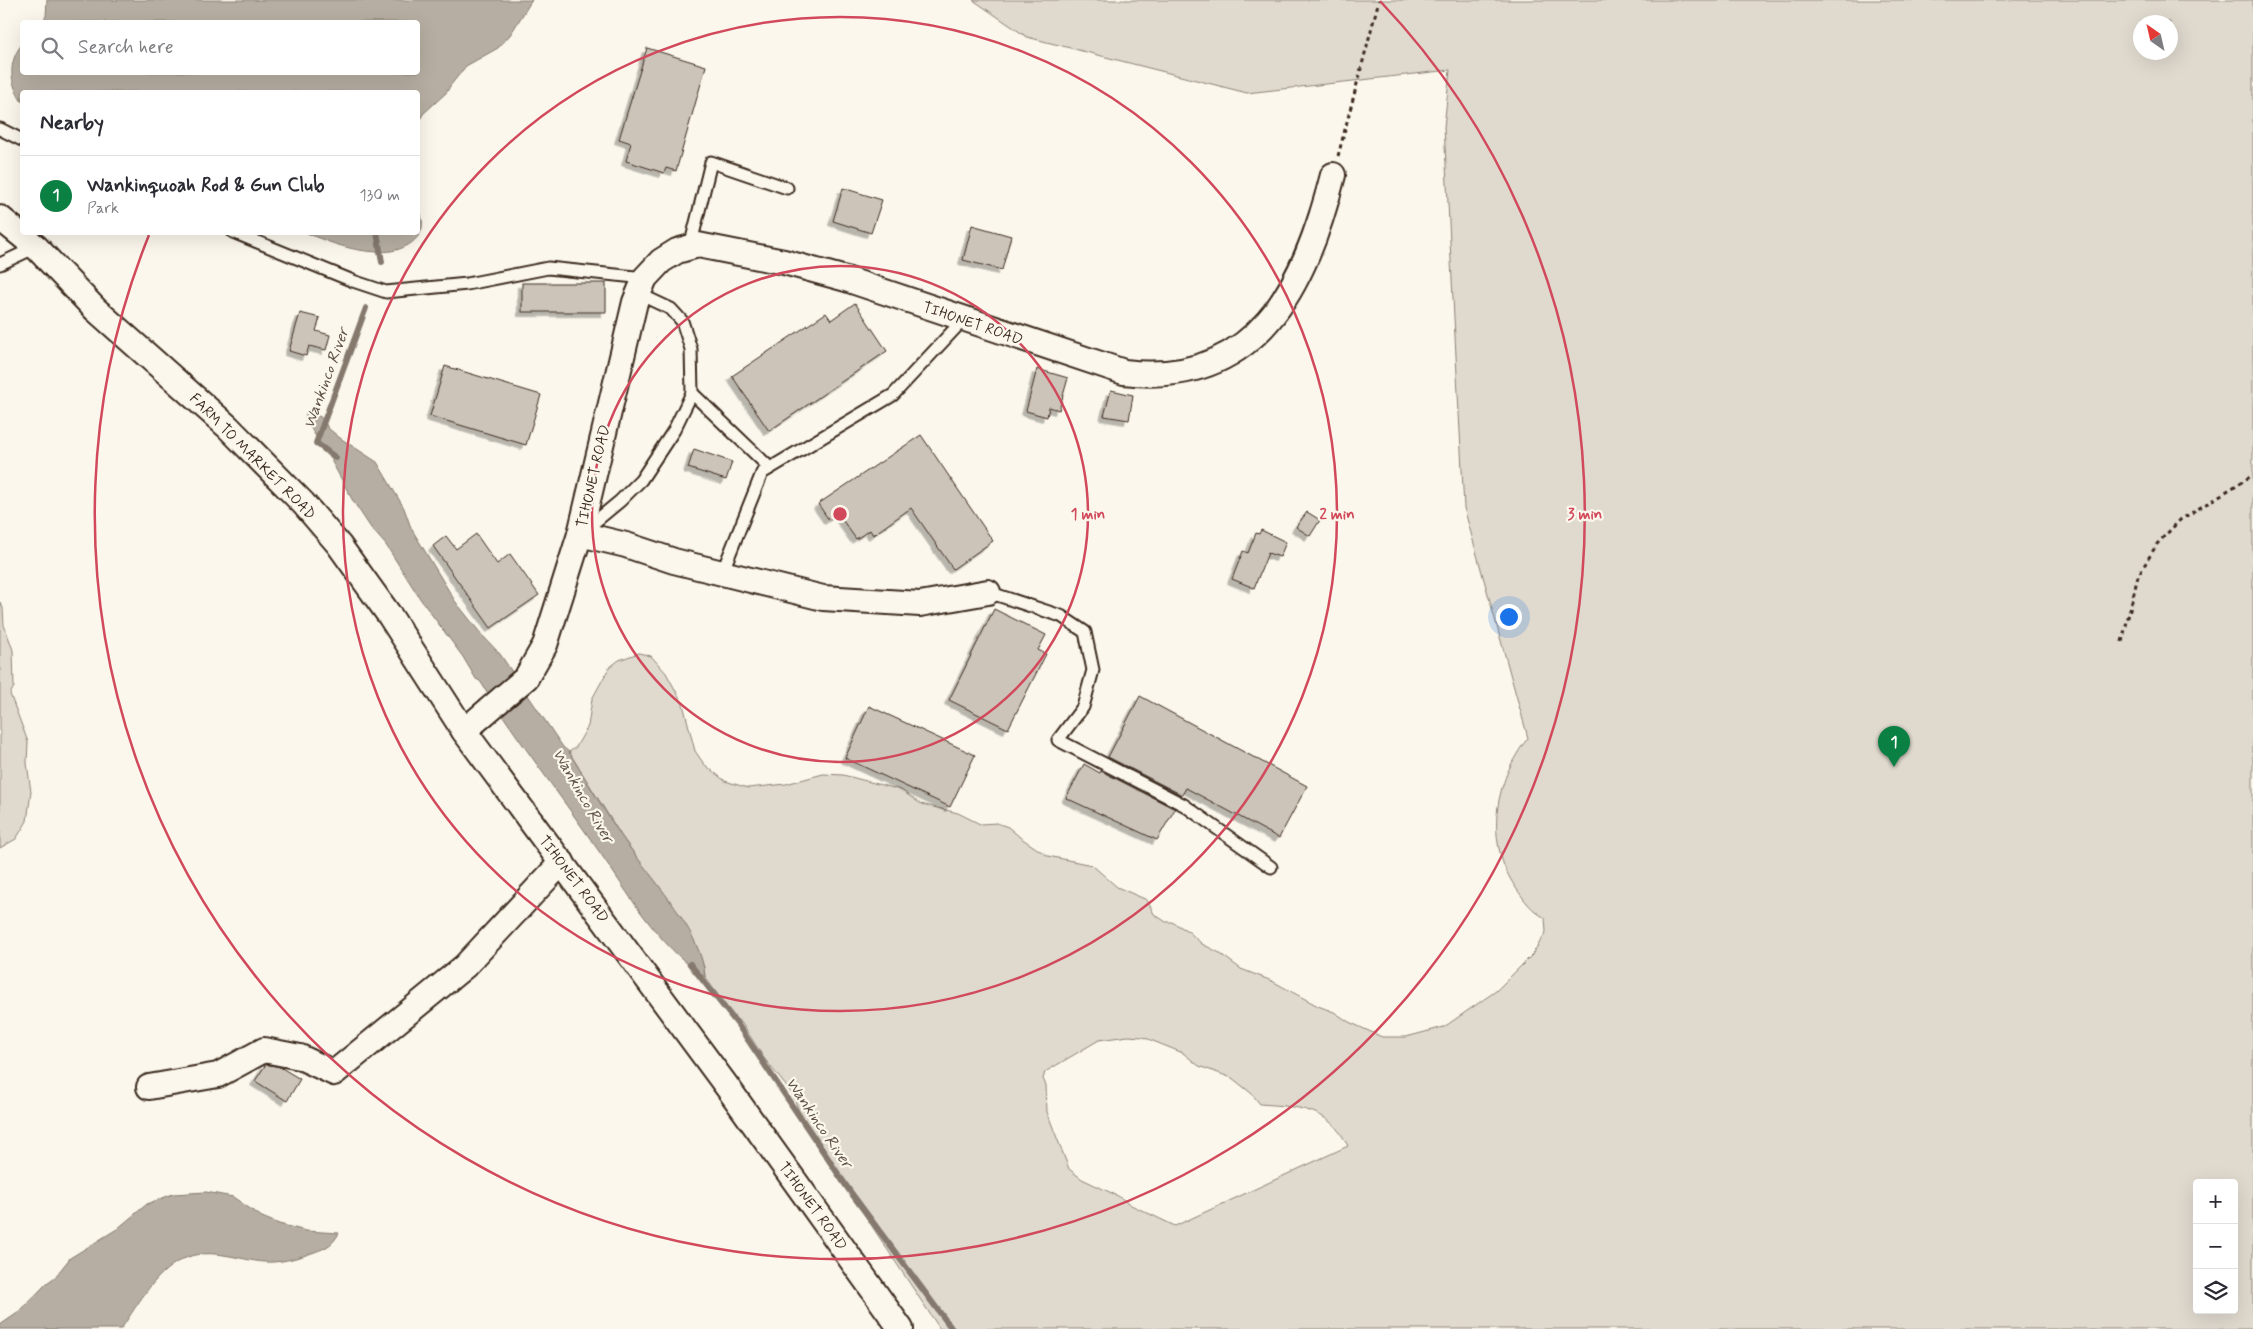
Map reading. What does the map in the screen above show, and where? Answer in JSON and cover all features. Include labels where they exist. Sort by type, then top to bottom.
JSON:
[{"type":"street","name":"TIHONET ROAD","points":[[901,1329],[728,1088],[464,731],[526,678],[545,645],[580,534],[604,428],[642,286],[661,261],[677,251],[698,245],[784,262],[846,279],[963,320],[1124,372],[1158,375],[1184,372],[1212,362],[1241,346],[1256,334],[1282,305],[1311,249],[1322,218],[1333,176]]},
{"type":"street","name":"FARM TO MARKET ROAD","points":[[0,218],[20,234]]},
{"type":"street","name":"FARM TO MARKET ROAD","points":[[21,235],[36,247],[95,309],[228,427],[303,503],[338,545],[384,608],[464,731]]},
{"type":"street","points":[[580,534],[822,598],[920,604],[988,592]]},
{"type":"street","points":[[149,1087],[218,1075],[264,1050],[300,1057],[334,1073],[465,966],[562,862]]},
{"type":"lane","points":[[0,129],[20,139]]},
{"type":"lane","points":[[690,247],[711,162],[787,188]]},
{"type":"lane","points":[[240,235],[352,281],[386,292],[466,284],[548,268],[642,286],[671,309],[682,321],[691,349],[692,393],[674,430],[640,480],[620,501],[580,534]]},
{"type":"lane","points":[[0,264],[36,247]]},
{"type":"lane","points":[[722,573],[762,473],[893,395],[963,320]]},
{"type":"lane","points":[[692,393],[770,468]]},
{"type":"lane","points":[[988,592],[1061,616],[1085,632],[1093,670],[1083,707],[1058,740],[1184,805],[1270,867]]},
{"type":"path","points":[[1333,176],[1379,0]]},
{"type":"path","points":[[2122,642],[2138,576],[2157,544],[2180,520],[2253,475]]},
{"type":"shaded area","points":[[973,0],[2253,0],[2253,1329],[940,1329],[836,1172],[831,1158],[799,1111],[793,1095],[764,1058],[741,1022],[735,1018],[705,977],[704,967],[695,943],[676,910],[622,837],[569,752],[576,747],[588,726],[592,699],[609,668],[619,660],[639,653],[651,656],[666,673],[683,704],[695,751],[704,764],[725,781],[748,788],[786,784],[823,774],[843,775],[901,790],[921,804],[958,813],[980,824],[997,823],[1008,827],[1048,856],[1092,865],[1117,887],[1147,900],[1154,914],[1166,922],[1172,922],[1188,931],[1202,944],[1218,952],[1241,969],[1272,981],[1318,1006],[1334,1012],[1349,1022],[1382,1037],[1406,1037],[1444,1027],[1496,991],[1532,955],[1546,932],[1545,918],[1525,901],[1506,870],[1497,832],[1497,812],[1507,773],[1516,755],[1528,738],[1464,508],[1444,127],[1450,70],[1247,93],[1027,37]],"holes":[[[1128,1036],[1143,1037],[1183,1053],[1199,1066],[1232,1078],[1251,1093],[1260,1104],[1300,1108],[1322,1116],[1332,1123],[1348,1146],[1175,1226],[1131,1205],[1118,1196],[1082,1179],[1069,1169],[1047,1112],[1046,1085],[1043,1079],[1045,1072],[1099,1040]]]},
{"type":"shaded area","points":[[0,602],[3,608],[4,625],[13,650],[14,687],[10,694],[28,742],[27,763],[31,792],[27,821],[16,839],[0,848]]},
{"type":"water","points":[[47,0],[532,0],[510,35],[498,48],[466,66],[447,92],[423,114],[420,120],[420,90],[20,90],[20,98],[13,80],[12,65],[20,47],[20,75],[420,75],[420,20],[43,20],[46,16]]},
{"type":"water","points":[[420,211],[422,221],[420,234]]},
{"type":"water","points":[[312,235],[419,235],[409,245],[396,250],[381,252],[349,248]]},
{"type":"water","points":[[312,411],[323,419],[328,428],[340,438],[377,462],[404,508],[411,528],[455,601],[500,654],[563,747],[569,752],[622,837],[684,922],[702,959],[705,977],[687,964],[644,917],[480,681],[476,679],[463,657],[421,600],[386,545],[371,528],[353,501],[332,462],[332,456],[328,450],[324,449],[306,421],[306,412]]},
{"type":"water","points":[[206,1192],[233,1197],[262,1217],[279,1224],[306,1231],[339,1233],[323,1249],[298,1258],[281,1261],[264,1262],[216,1254],[188,1257],[167,1269],[158,1278],[121,1329],[0,1329],[0,1325],[19,1312],[55,1277],[70,1258],[117,1229],[147,1204],[173,1194]]},
{"type":"building","points":[[647,48],[706,66],[676,171],[666,168],[664,173],[626,161],[631,143],[619,139]]},
{"type":"building","points":[[843,188],[882,200],[871,233],[833,221]]},
{"type":"building","points":[[972,225],[1011,236],[1002,270],[963,260]]},
{"type":"building","points":[[522,283],[606,283],[606,312],[522,312]]},
{"type":"building","points":[[855,303],[887,351],[769,431],[732,376],[826,313],[831,320]]},
{"type":"building","points":[[300,313],[320,318],[316,331],[330,335],[326,350],[309,346],[306,356],[289,351]]},
{"type":"building","points":[[445,366],[541,395],[526,445],[430,416]]},
{"type":"building","points":[[1037,369],[1068,378],[1059,410],[1049,407],[1047,417],[1026,411]]},
{"type":"building","points":[[1111,390],[1133,395],[1129,420],[1104,416]]},
{"type":"building","points":[[921,435],[993,541],[953,569],[911,508],[873,535],[870,530],[856,539],[838,514],[829,520],[818,504]]},
{"type":"building","points":[[694,449],[732,462],[726,480],[688,468]]},
{"type":"building","points":[[1307,512],[1320,520],[1310,536],[1296,527]]},
{"type":"building","points":[[1261,530],[1286,542],[1280,557],[1268,553],[1254,588],[1232,579],[1243,551],[1248,553],[1256,533],[1259,534]]},
{"type":"building","points":[[476,534],[497,564],[510,554],[539,595],[491,628],[433,546],[446,536],[456,549]]},
{"type":"building","points":[[994,609],[1046,635],[1038,650],[1046,654],[1008,729],[949,700]]},
{"type":"building","points":[[1140,696],[1307,786],[1279,838],[1186,788],[1182,795],[1108,757]]},
{"type":"building","points":[[869,706],[975,755],[950,807],[845,758]]},
{"type":"building","points":[[1084,764],[1175,809],[1157,840],[1066,798]]},
{"type":"building","points":[[266,1064],[280,1067],[300,1079],[287,1101],[255,1081]]},
{"type":"waterway","name":"Wankinco River","points":[[378,235],[382,262]]},
{"type":"waterway","name":"Wankinco River","points":[[336,458],[316,443],[366,308]]},
{"type":"waterway","name":"Wankinco River","points":[[690,964],[738,1025],[849,1190],[952,1329]]},
{"type":"place","name":"Wankinquoah Rod & Gun Club","points":[[1894,767]]}]
